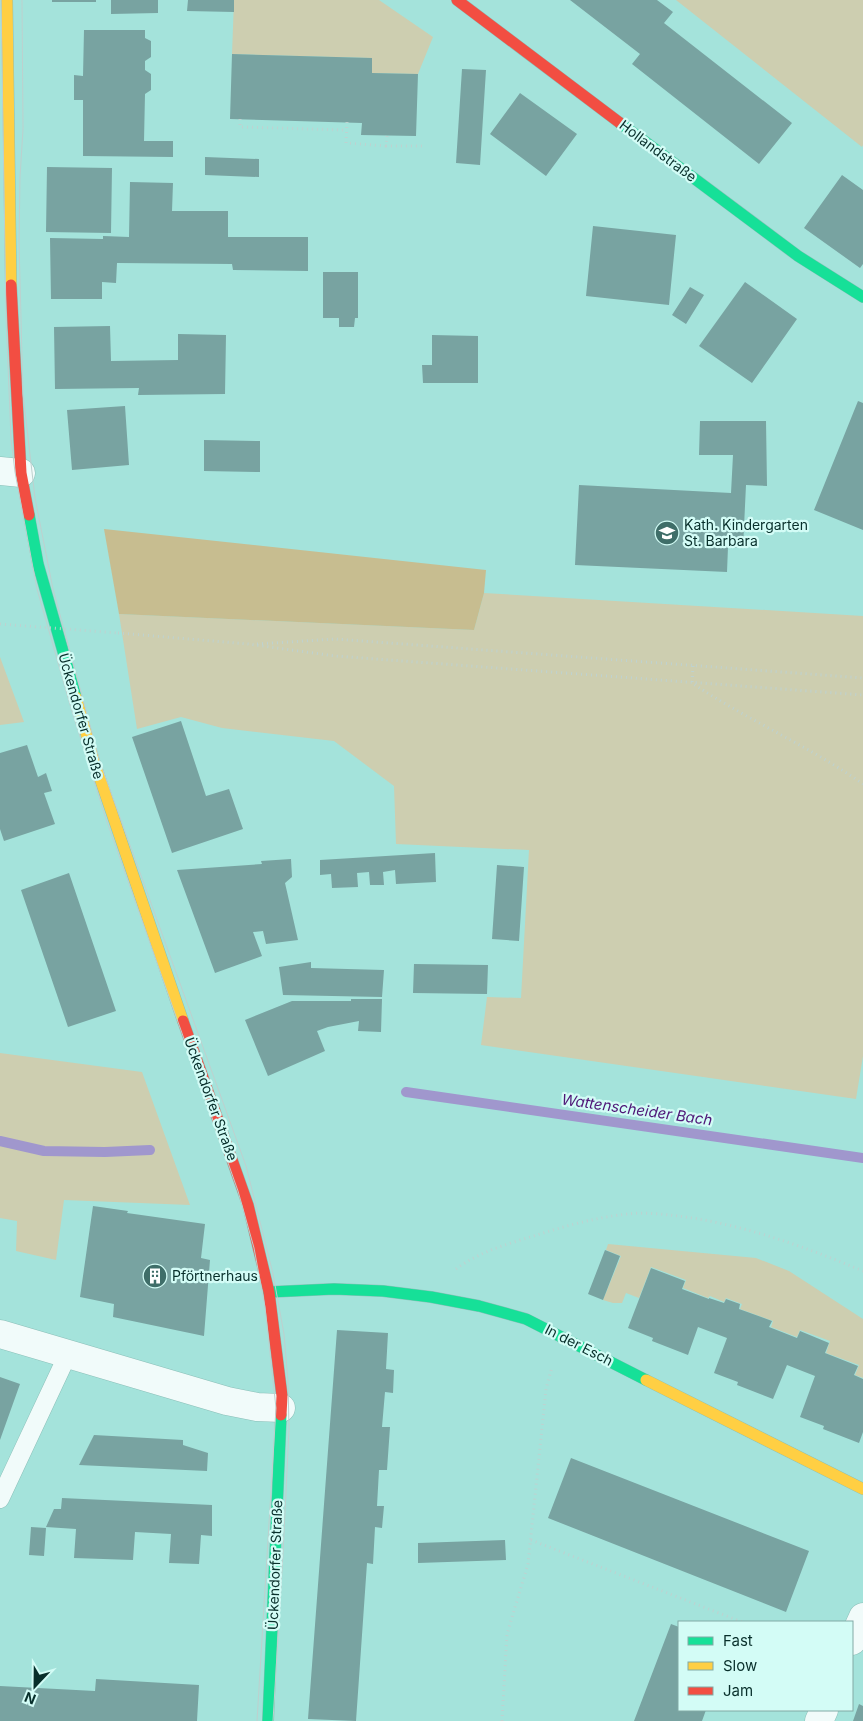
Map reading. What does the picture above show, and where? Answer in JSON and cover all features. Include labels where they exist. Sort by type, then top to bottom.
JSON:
[{"type":"main road","name":"Ückendorfer Straße","points":[[7,0],[5,175],[10,260],[11,472],[93,758],[157,948],[248,1205],[270,1292],[282,1396],[268,1721]]},
{"type":"main road","name":"Hollandstraße","points":[[457,0],[798,256],[863,297]]},
{"type":"main road","name":"In der Esch","points":[[270,1292],[333,1289],[396,1292],[486,1307],[526,1318],[863,1490]]},
{"type":"street","points":[[0,1334],[227,1401],[258,1407],[281,1408]]},
{"type":"street","points":[[853,1639],[863,1617]]},
{"type":"lane","points":[[0,1499],[68,1354]]},
{"type":"path","points":[[240,119],[240,127],[346,130]]},
{"type":"path","points":[[347,122],[346,143],[423,146]]},
{"type":"path","points":[[386,146],[387,136]]},
{"type":"path","points":[[0,624],[248,644],[335,656],[863,695]]},
{"type":"path","points":[[248,644],[335,639],[863,678]]},
{"type":"path","points":[[692,683],[693,666]]},
{"type":"path","points":[[692,683],[799,743],[863,784]]},
{"type":"path","points":[[445,1299],[451,1273],[470,1259],[513,1242],[583,1221],[630,1214],[691,1218],[744,1228],[798,1245],[863,1270]]},
{"type":"path","points":[[502,1721],[507,1634],[528,1564],[546,1389],[561,1335]]},
{"type":"path","points":[[531,1540],[739,1621]]},
{"type":"green space","points":[[234,0],[379,0],[433,37],[418,74],[372,73],[372,58],[232,54]]},
{"type":"green space","points":[[676,0],[863,0],[862,147]]},
{"type":"green space","points":[[484,593],[863,616],[863,1056],[856,1099],[481,1045],[487,997],[521,998],[529,850],[396,844],[394,786],[334,741],[222,728],[181,717],[137,729],[119,614],[474,630]]},
{"type":"green space","points":[[0,657],[24,722],[0,725]]},
{"type":"green space","points":[[0,1053],[142,1072],[190,1205],[64,1200],[56,1260],[16,1251],[17,1221],[0,1218]]},
{"type":"green space","points":[[608,1244],[756,1258],[789,1271],[863,1319],[863,1378],[855,1375],[859,1365],[826,1353],[830,1341],[800,1330],[797,1337],[771,1327],[773,1321],[740,1309],[742,1304],[726,1298],[724,1302],[710,1296],[708,1298],[683,1288],[686,1280],[651,1267],[639,1298],[626,1293],[622,1303],[603,1300],[621,1256],[606,1250]]},
{"type":"shaded area","points":[[104,529],[486,570],[484,593],[474,630],[119,614]]},
{"type":"building","points":[[52,0],[96,0],[96,2],[52,2]]},
{"type":"building","points":[[111,0],[158,0],[158,13],[111,14]]},
{"type":"building","points":[[188,0],[234,0],[234,12],[187,11]]},
{"type":"building","points":[[570,0],[657,0],[673,12],[664,23],[792,123],[759,164],[632,64],[640,54]]},
{"type":"building","points":[[84,30],[145,30],[145,38],[151,41],[151,57],[145,61],[145,70],[151,74],[151,90],[145,94],[144,141],[173,141],[173,157],[83,156],[83,100],[74,100],[74,75],[83,76]]},
{"type":"building","points":[[232,54],[372,58],[372,73],[418,74],[416,136],[361,135],[362,123],[230,119]]},
{"type":"building","points":[[462,69],[486,70],[480,165],[456,163]]},
{"type":"building","points":[[520,93],[577,134],[546,176],[490,134]]},
{"type":"building","points":[[205,157],[259,159],[259,177],[205,175]]},
{"type":"building","points":[[47,167],[112,168],[111,233],[46,232]]},
{"type":"building","points":[[842,175],[863,190],[863,264],[860,268],[804,228]]},
{"type":"building","points":[[130,182],[173,183],[172,211],[228,211],[228,237],[308,237],[308,271],[233,270],[232,264],[117,263],[116,283],[102,282],[102,299],[51,299],[50,238],[103,239],[103,236],[129,237]]},
{"type":"building","points":[[593,226],[676,235],[669,305],[586,296]]},
{"type":"building","points":[[323,272],[358,272],[358,318],[355,318],[354,327],[339,327],[339,318],[323,318]]},
{"type":"building","points":[[745,282],[797,319],[752,383],[699,346]]},
{"type":"building","points":[[690,287],[704,295],[686,324],[672,315]]},
{"type":"building","points":[[110,326],[111,361],[178,360],[178,334],[226,335],[225,394],[138,395],[139,388],[55,389],[54,327]]},
{"type":"building","points":[[432,335],[478,336],[478,383],[423,383],[422,365],[432,365]]},
{"type":"building","points":[[858,401],[863,403],[863,530],[814,510]]},
{"type":"building","points":[[125,406],[129,465],[72,470],[67,410]]},
{"type":"building","points":[[700,421],[766,421],[767,486],[746,485],[743,548],[728,547],[727,572],[575,565],[579,485],[731,493],[733,455],[699,455]]},
{"type":"building","points":[[204,440],[260,441],[260,472],[204,471]]},
{"type":"building","points":[[181,721],[206,796],[229,789],[243,829],[172,853],[132,737]]},
{"type":"building","points":[[27,745],[38,777],[46,773],[52,791],[44,793],[55,824],[4,841],[0,829],[0,753]]},
{"type":"building","points":[[435,853],[436,882],[396,884],[395,870],[383,872],[384,885],[370,885],[369,872],[357,873],[358,887],[332,888],[331,874],[320,875],[320,860]]},
{"type":"building","points":[[291,859],[292,877],[285,883],[298,940],[266,944],[263,931],[253,932],[262,956],[215,973],[177,870],[262,864],[261,861]]},
{"type":"building","points":[[497,865],[524,867],[519,941],[492,939]]},
{"type":"building","points":[[69,873],[116,1011],[68,1027],[21,890]]},
{"type":"building","points":[[311,962],[311,968],[384,970],[382,997],[283,995],[279,967]]},
{"type":"building","points":[[414,964],[488,965],[487,994],[413,993]]},
{"type":"building","points":[[351,999],[382,999],[381,1032],[358,1031],[359,1021],[317,1031],[325,1051],[268,1076],[245,1020],[292,1001],[351,1001]]},
{"type":"building","points":[[93,1206],[128,1211],[127,1213],[205,1224],[201,1258],[210,1260],[204,1336],[113,1317],[114,1304],[80,1297]]},
{"type":"building","points":[[605,1250],[620,1256],[603,1300],[588,1294]]},
{"type":"building","points":[[651,1268],[685,1281],[682,1289],[724,1303],[726,1299],[740,1304],[739,1309],[772,1321],[769,1327],[797,1338],[800,1331],[829,1343],[825,1353],[858,1366],[854,1375],[863,1379],[863,1432],[859,1443],[823,1429],[824,1426],[800,1417],[815,1376],[787,1365],[773,1399],[737,1385],[738,1382],[714,1373],[727,1338],[698,1327],[688,1355],[652,1341],[653,1338],[628,1328]]},
{"type":"building","points":[[337,1330],[388,1333],[386,1369],[394,1370],[393,1393],[385,1392],[382,1427],[390,1427],[387,1470],[379,1470],[377,1506],[384,1506],[382,1528],[375,1527],[373,1564],[367,1563],[356,1721],[308,1719]]},
{"type":"building","points":[[0,1377],[20,1384],[0,1440]]},
{"type":"building","points":[[94,1435],[183,1440],[183,1445],[208,1453],[207,1471],[79,1465]]},
{"type":"building","points":[[571,1458],[809,1551],[786,1612],[548,1518]]},
{"type":"building","points":[[62,1498],[212,1505],[212,1536],[201,1535],[199,1564],[169,1563],[171,1534],[135,1532],[133,1560],[74,1558],[76,1529],[46,1527],[54,1509],[61,1509]]},
{"type":"building","points":[[31,1527],[46,1528],[44,1556],[29,1555]]},
{"type":"building","points":[[505,1540],[506,1560],[418,1563],[418,1543]]},
{"type":"building","points":[[671,1624],[678,1627],[678,1711],[706,1711],[702,1721],[634,1721]]},
{"type":"building","points":[[96,1679],[199,1685],[197,1721],[0,1721],[0,1686],[95,1691]]},
{"type":"building","points":[[859,1704],[863,1706],[863,1721],[853,1721]]},
{"type":"waterway","name":"Wattenscheider Bach","points":[[406,1092],[863,1158]]},
{"type":"waterway","name":"Wattenscheider Bach","points":[[0,1141],[44,1151],[105,1152],[150,1150]]},
{"type":"tram line","points":[[1,0],[6,316],[11,438],[15,472],[37,589],[71,708],[106,819],[238,1191],[254,1248],[265,1307],[276,1408],[257,1721]]},
{"type":"tram line","points":[[22,0],[23,129],[19,242],[23,394],[35,498],[53,589],[100,762],[246,1166],[273,1274],[284,1334],[289,1429],[273,1721]]},
{"type":"traffic: fast","points":[[620,123],[798,256],[863,297]]},
{"type":"traffic: fast","points":[[29,515],[38,564],[76,697]]},
{"type":"traffic: fast","points":[[269,1292],[334,1289],[383,1291],[479,1306],[526,1319],[646,1380]]},
{"type":"traffic: fast","points":[[268,1721],[281,1415]]},
{"type":"traffic: slow","points":[[7,0],[11,285]]},
{"type":"traffic: slow","points":[[76,697],[93,758],[183,1021]]},
{"type":"traffic: slow","points":[[646,1380],[863,1489]]},
{"type":"traffic: jam","points":[[457,0],[620,123]]},
{"type":"traffic: jam","points":[[11,285],[21,473],[29,515]]},
{"type":"traffic: jam","points":[[183,1021],[248,1205],[269,1292],[282,1396],[281,1415]]},
{"type":"place","name":"Kath. Kindergarten St. Barbara","points":[[667,533]]},
{"type":"place","name":"Pförtnerhaus","points":[[155,1276]]}]
